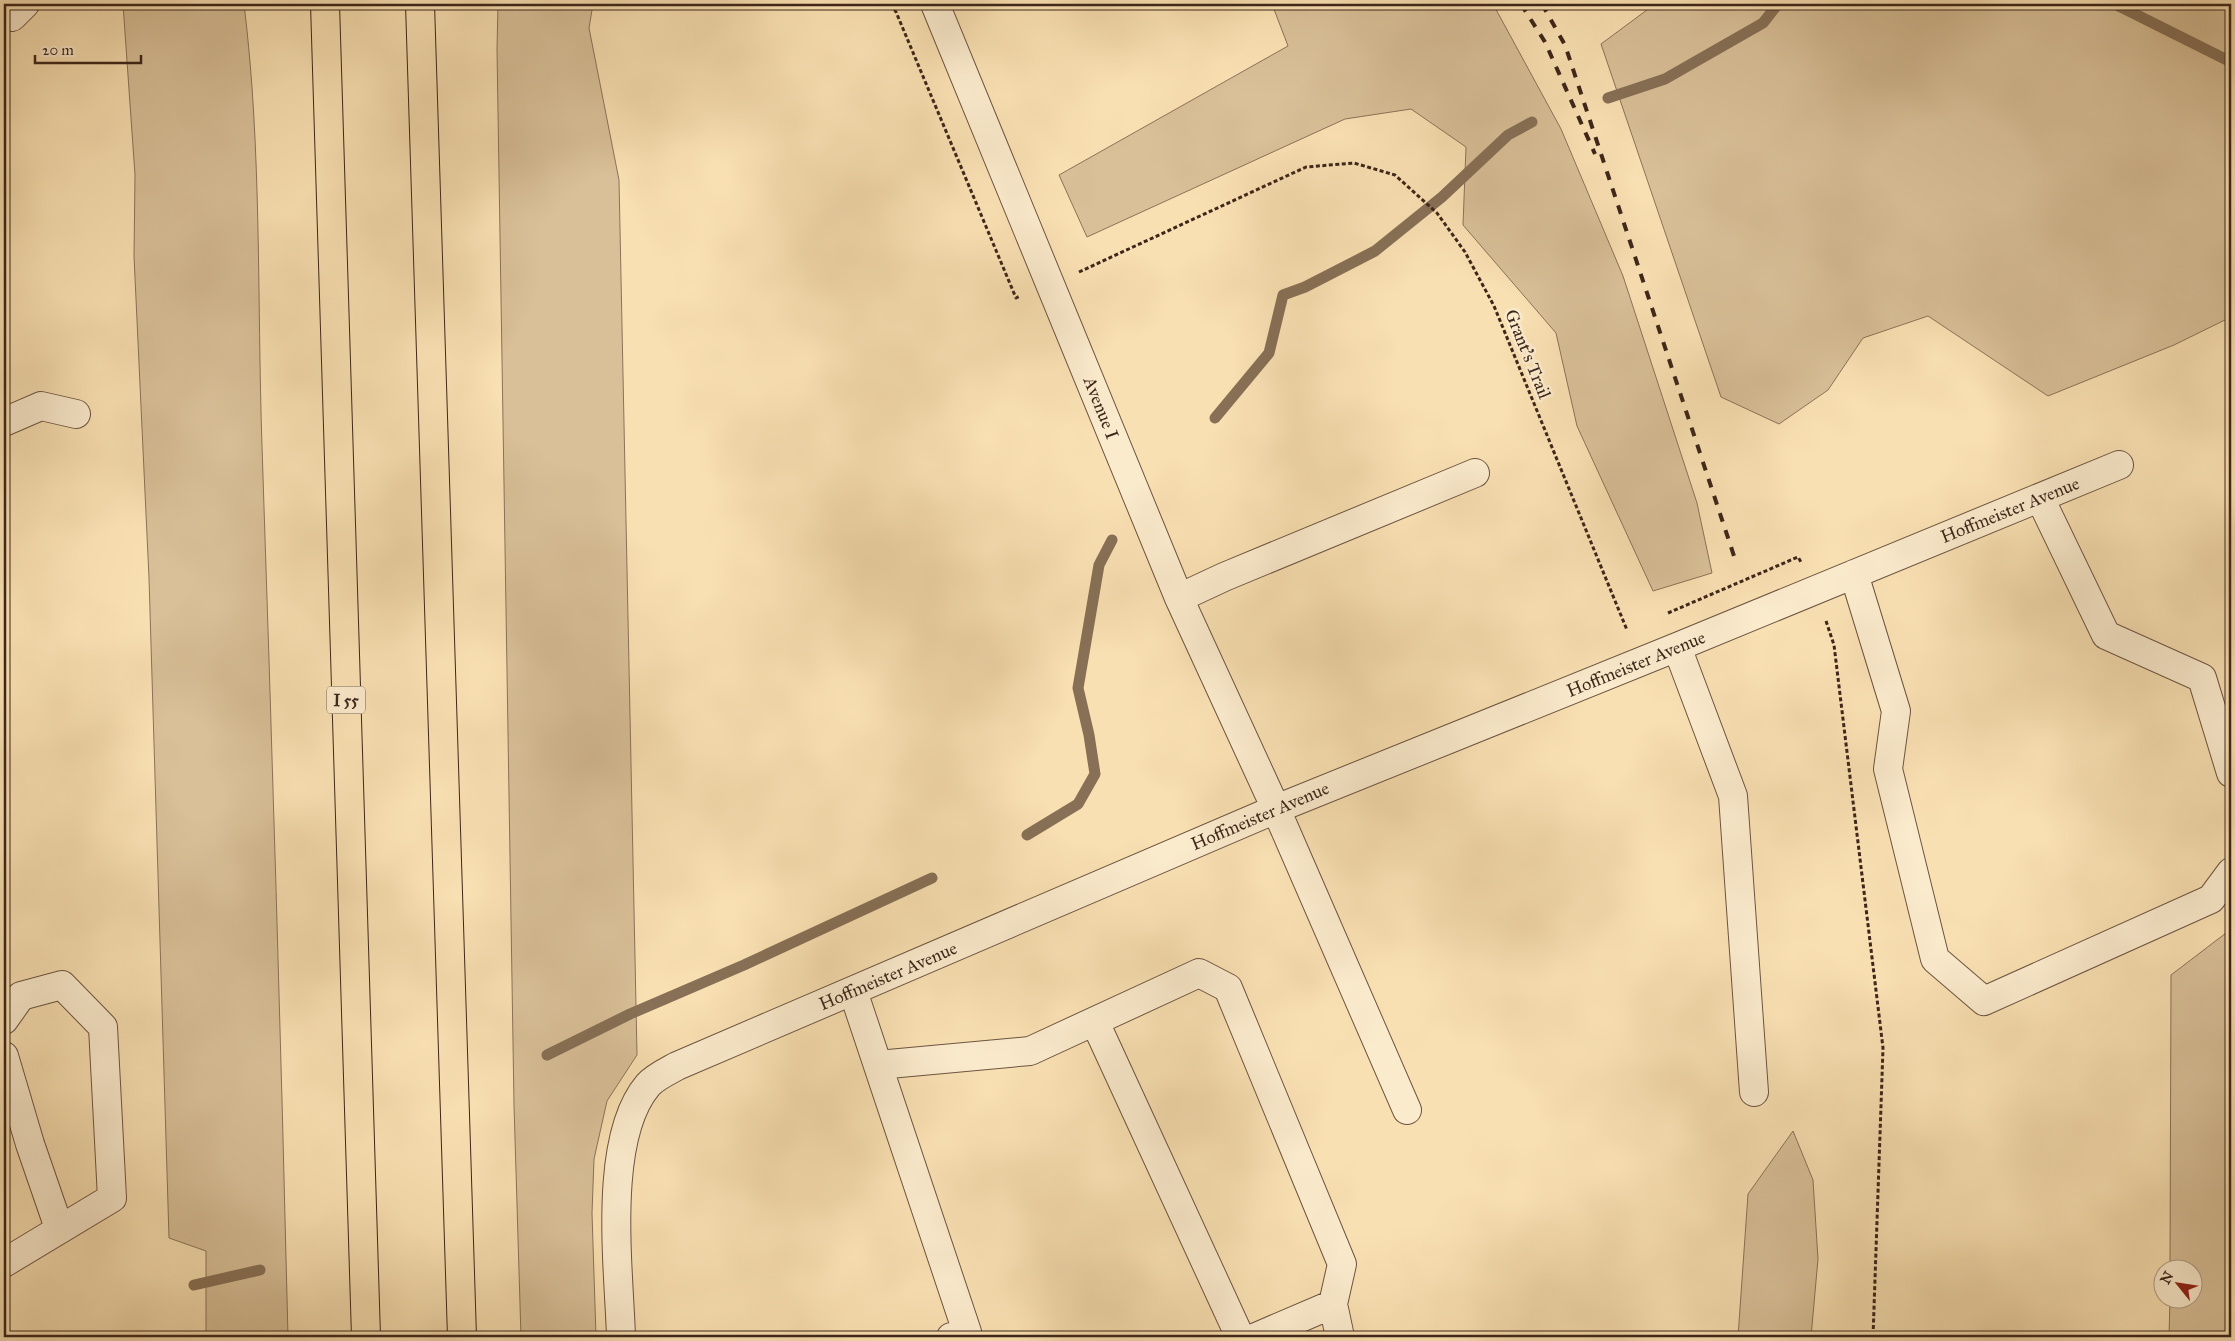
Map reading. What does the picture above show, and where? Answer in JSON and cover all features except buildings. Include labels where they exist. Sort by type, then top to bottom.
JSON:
[{"type":"highway","points":[[309,4],[327,63]]},
{"type":"highway","name":"I 55","points":[[324,4],[366,1337]]},
{"type":"highway","points":[[421,9],[462,1337]]},
{"type":"street","name":"Avenue I","points":[[935,4],[1179,598],[1276,809],[1407,1110]]},
{"type":"street","points":[[4,422],[41,406],[76,414]]},
{"type":"street","name":"Hoffmeister Avenue","points":[[621,1337],[616,1201],[620,1148],[635,1108],[649,1084],[677,1066],[1276,809],[2120,465]]},
{"type":"street","points":[[1179,598],[1224,577],[1475,473]]},
{"type":"street","points":[[2040,498],[2106,635],[2202,678],[2231,774]]},
{"type":"street","points":[[1854,574],[1896,711],[1888,769],[1935,959],[1984,1000],[2211,899],[2231,872]]},
{"type":"street","points":[[1677,647],[1733,796],[1754,1092]]},
{"type":"street","points":[[878,1066],[1030,1052],[1200,974],[1228,988],[1342,1264],[1333,1304],[1340,1337]]},
{"type":"street","points":[[4,1020],[21,996],[62,985],[103,1027],[112,1198],[4,1262]]},
{"type":"street","points":[[853,991],[964,1335]]},
{"type":"street","points":[[1095,1022],[1240,1337]]},
{"type":"street","points":[[4,1056],[30,1144],[59,1228]]},
{"type":"street","points":[[1256,1337],[1333,1304]]},
{"type":"path","name":"Grant's Trail","points":[[1121,253],[1306,167],[1354,163],[1395,175],[1437,213],[1464,252],[1494,306],[1626,631],[1635,627]]},
{"type":"path","points":[[1662,615],[1798,557],[1816,590]]},
{"type":"path","points":[[1834,645],[1884,1048],[1873,1337]]},
{"type":"shaded area","points":[[123,4],[244,4],[254,114],[258,225],[262,446],[288,1337],[206,1337],[206,1251],[169,1238],[149,578],[134,256],[135,175]]},
{"type":"shaded area","points":[[498,4],[593,4],[589,28],[619,180],[637,1055],[607,1101],[594,1159],[592,1213],[596,1337],[521,1337],[514,1105],[497,49]]},
{"type":"shaded area","points":[[1272,4],[1493,4],[1561,129],[1623,276],[1697,503],[1712,573],[1653,591],[1577,426],[1556,333],[1463,225],[1466,147],[1411,109],[1345,119],[1087,237],[1059,175],[1288,46]]},
{"type":"shaded area","points":[[1655,4],[2231,4],[2231,317],[2174,345],[2048,396],[1928,316],[1863,338],[1828,390],[1779,424],[1721,397],[1601,44]]},
{"type":"shaded area","points":[[2231,912],[2231,1337],[2169,1337],[2170,1308],[2202,1308],[2202,1258],[2170,1258],[2171,975],[2226,933]]},
{"type":"shaded area","points":[[1793,1131],[1813,1180],[1818,1259],[1811,1337],[1738,1337],[1748,1194]]},
{"type":"waterway","points":[[1608,98],[1665,79],[1763,23],[1778,4]]},
{"type":"waterway","points":[[2115,4],[2231,62]]},
{"type":"waterway","points":[[1215,418],[1269,353],[1283,295],[1305,287],[1375,251],[1442,197],[1508,135],[1532,122]]},
{"type":"waterway","points":[[1027,835],[1078,804],[1095,774],[1089,735],[1078,688],[1099,565],[1112,540]]},
{"type":"waterway","points":[[547,1055],[630,1014],[744,965],[932,878]]},
{"type":"waterway","points":[[194,1285],[260,1270]]},
{"type":"railway","points":[[1521,4],[1545,42],[1595,154]]},
{"type":"railway","points":[[1542,4],[1565,45],[1736,562]]}]
